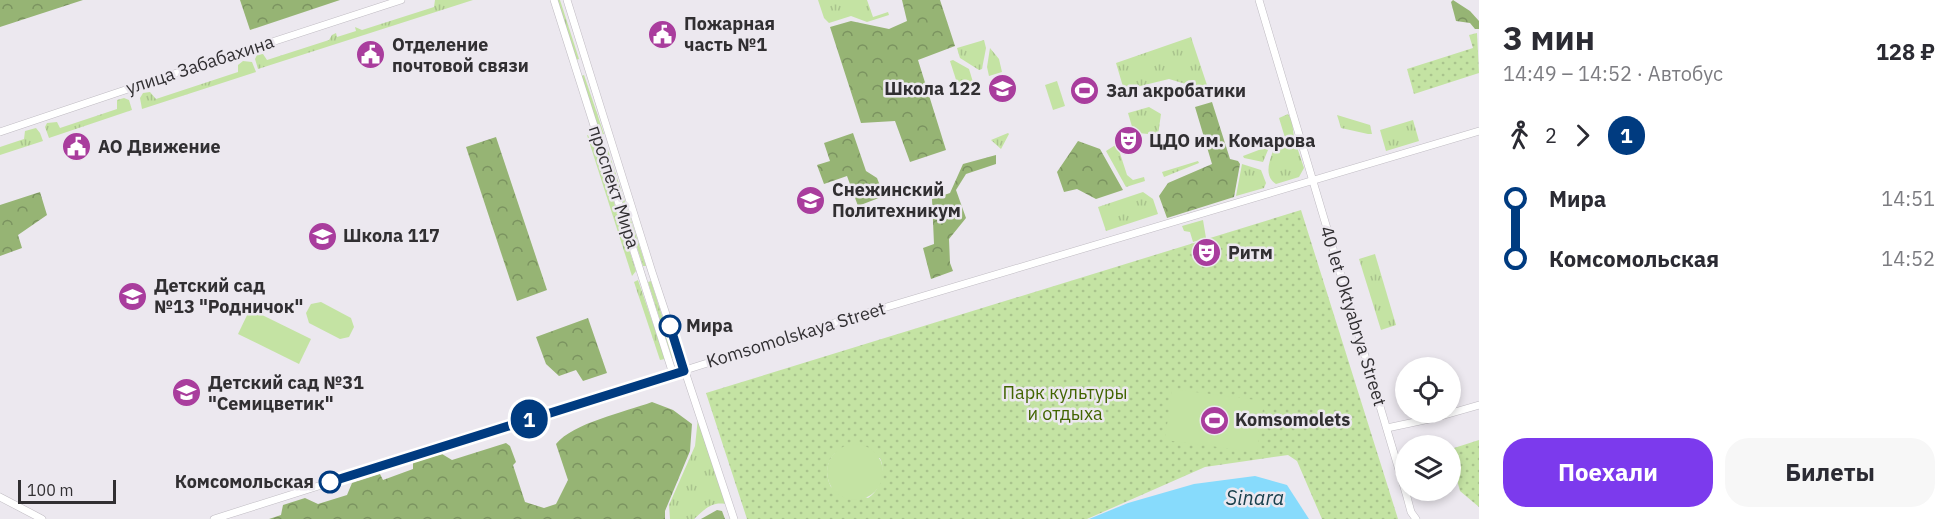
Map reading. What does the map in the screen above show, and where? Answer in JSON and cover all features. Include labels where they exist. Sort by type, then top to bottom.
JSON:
[{"type":"street","name":"улица Забабахина","points":[[0,132],[401,0]]},
{"type":"street","name":"проспект Мира","points":[[555,0],[673,374]]},
{"type":"street","name":"проспект Мира","points":[[567,0],[652,272],[734,519]]},
{"type":"street","name":"40 let Oktyabrya Street","points":[[1259,0],[1411,512],[1416,519]]},
{"type":"street","points":[[576,68],[588,64]]},
{"type":"street","name":"Komsomolskaya Street","points":[[214,519],[885,307],[1479,131]]},
{"type":"street","points":[[601,146],[613,142]]},
{"type":"street","points":[[642,276],[652,272]]},
{"type":"street","points":[[1387,428],[1479,405]]},
{"type":"street","points":[[0,497],[42,519]]},
{"type":"green space","points":[[0,0],[83,0],[0,27]]},
{"type":"green space","points":[[240,0],[340,0],[250,30]]},
{"type":"green space","points":[[435,0],[473,0],[258,69],[255,59],[257,55],[263,54],[267,60],[329,40],[336,33],[337,37],[356,31],[355,27],[362,30],[434,7]]},
{"type":"green space","points":[[557,0],[560,0],[579,59],[576,60]]},
{"type":"green space","points":[[818,0],[867,0],[873,17],[888,12],[889,15],[867,22],[851,16],[829,23],[824,18]]},
{"type":"green space","points":[[902,0],[940,0],[955,46],[918,60],[946,150],[910,162],[895,121],[861,123],[830,27],[851,21],[889,29],[907,21]]},
{"type":"green space","points":[[1453,0],[1470,11],[1479,21],[1479,29],[1475,29],[1470,23],[1456,21],[1451,2]]},
{"type":"green space","points":[[1477,33],[1479,73],[1414,94],[1407,69],[1473,48],[1469,35]]},
{"type":"green space","points":[[1191,37],[1209,91],[1169,79],[1124,90],[1116,63]]},
{"type":"green space","points":[[984,40],[986,48],[982,69],[979,70],[960,58],[957,48]]},
{"type":"green space","points":[[990,48],[999,59],[1002,72],[989,76],[987,67]]},
{"type":"green space","points":[[953,60],[969,69],[973,82],[958,86],[950,61]]},
{"type":"green space","points":[[243,61],[252,62],[256,72],[142,109],[140,98],[143,93],[150,92],[156,99],[238,72],[238,65]]},
{"type":"green space","points":[[584,75],[604,134],[601,135],[581,76]]},
{"type":"green space","points":[[1057,81],[1065,106],[1053,110],[1045,85]]},
{"type":"green space","points":[[124,98],[129,100],[132,110],[49,138],[45,127],[47,123],[57,122],[60,128],[117,109],[117,100]]},
{"type":"green space","points":[[1212,102],[1230,159],[1240,164],[1234,197],[1167,218],[1159,196],[1168,183],[1212,164],[1195,107]]},
{"type":"green space","points":[[1149,107],[1161,114],[1158,135],[1138,133],[1133,130],[1128,113]]},
{"type":"green space","points":[[1288,114],[1292,121],[1294,138],[1304,168],[1299,177],[1276,184],[1268,171],[1275,145],[1286,141],[1279,118]]},
{"type":"green space","points":[[1337,115],[1370,125],[1372,134],[1341,128]]},
{"type":"green space","points":[[1413,120],[1419,141],[1386,151],[1380,130]]},
{"type":"green space","points":[[36,128],[43,141],[0,155],[0,147],[24,139],[25,131]]},
{"type":"green space","points":[[853,133],[866,171],[877,178],[884,196],[858,206],[847,176],[824,184],[817,165],[830,161],[824,143]]},
{"type":"green space","points":[[1008,133],[1001,149],[991,140]]},
{"type":"green space","points":[[587,135],[593,137],[636,271],[632,276]]},
{"type":"green space","points":[[496,137],[547,290],[517,301],[466,147]]},
{"type":"green space","points":[[1078,141],[1100,149],[1123,190],[1096,199],[1077,189],[1064,192],[1057,172]]},
{"type":"green space","points":[[1117,144],[1127,175],[1133,180],[1144,177],[1145,181],[1126,187],[1106,151]]},
{"type":"green space","points":[[1264,148],[1268,150],[1263,162],[1243,156]]},
{"type":"green space","points":[[606,150],[608,150],[646,266],[643,266]]},
{"type":"green space","points":[[996,155],[996,164],[966,174],[956,190],[966,218],[949,239],[950,263],[953,271],[931,279],[923,248],[934,244],[932,199],[950,193],[963,164]]},
{"type":"green space","points":[[1198,161],[1199,163],[1164,177],[1162,172]]},
{"type":"green space","points":[[1242,164],[1261,170],[1266,183],[1264,188],[1236,196]]},
{"type":"green space","points":[[40,192],[47,215],[18,235],[22,248],[0,256],[0,205]]},
{"type":"green space","points":[[1143,192],[1153,199],[1158,214],[1106,231],[1098,207]]},
{"type":"green space","name":"Парк культуры и отдыха","points":[[1301,210],[1398,519],[1322,519],[1297,461],[1288,455],[1205,467],[1087,519],[747,519],[706,393]],"holes":[[[835,453],[880,458],[881,480],[876,491],[868,498],[831,487],[827,469]]]},
{"type":"green space","points":[[1203,220],[1206,238],[1193,242],[1190,232],[1184,231],[1182,226]]},
{"type":"green space","points":[[1375,254],[1396,325],[1381,330],[1359,259]]},
{"type":"green space","points":[[638,280],[665,359],[660,360],[634,282]]},
{"type":"green space","points":[[651,281],[675,357],[672,358],[648,282]]},
{"type":"green space","points":[[321,302],[351,318],[354,327],[349,337],[340,339],[309,323],[306,313],[311,304]]},
{"type":"green space","points":[[250,309],[311,339],[299,364],[238,334]]},
{"type":"green space","points":[[588,318],[607,373],[583,381],[576,370],[559,376],[546,364],[536,337]]},
{"type":"green space","name":"Komsomolets","points":[[1172,389],[1264,401],[1257,452],[1165,440]]},
{"type":"green space","points":[[652,402],[673,410],[692,424],[690,451],[665,511],[665,519],[269,519],[281,515],[283,505],[305,498],[318,504],[347,495],[352,483],[380,474],[383,480],[413,469],[413,462],[442,454],[452,460],[506,443],[510,446],[516,462],[513,465],[525,502],[544,508],[556,504],[568,480],[556,444],[574,430],[587,424]]},
{"type":"green space","points":[[698,418],[729,505],[714,505],[694,519],[670,519],[669,505],[695,446]]},
{"type":"green space","points":[[1479,440],[1479,507],[1461,492],[1461,446]]},
{"type":"green space","points":[[849,444],[861,444],[871,448],[879,456],[883,472],[879,488],[871,496],[861,500],[849,500],[839,496],[831,488],[827,478],[827,466],[831,456],[839,448]]},
{"type":"green space","points":[[717,510],[722,511],[725,519],[701,519]]},
{"type":"water","name":"Sinara","points":[[1255,476],[1287,485],[1309,519],[1089,519],[1128,503],[1194,484]]},
{"type":"bus line","name":"1","points":[[330,482],[684,371],[670,326]]},
{"type":"place","name":"Пожарная часть №1","points":[[663,34]]},
{"type":"place","name":"Отделение почтовой связи","points":[[371,55]]},
{"type":"place","name":"Школа 122","points":[[1002,89]]},
{"type":"place","name":"Зал акробатики","points":[[1085,91]]},
{"type":"place","name":"ЦДО им. Комарова","points":[[1128,141]]},
{"type":"place","name":"АО Движение","points":[[77,147]]},
{"type":"place","name":"Снежинский Политехникум","points":[[811,200]]},
{"type":"place","name":"Школа 117","points":[[322,236]]},
{"type":"place","name":"Ритм","points":[[1207,253]]},
{"type":"place","name":"Детский сад №13 \"Родничок\"","points":[[133,296]]},
{"type":"place","name":"Мира","points":[[670,326]]},
{"type":"place","name":"Детский сад №31 \"Семицветик\"","points":[[187,393]]},
{"type":"place","name":"Komsomolets","points":[[1214,420]]},
{"type":"place","name":"Комсомольская","points":[[330,482]]}]
